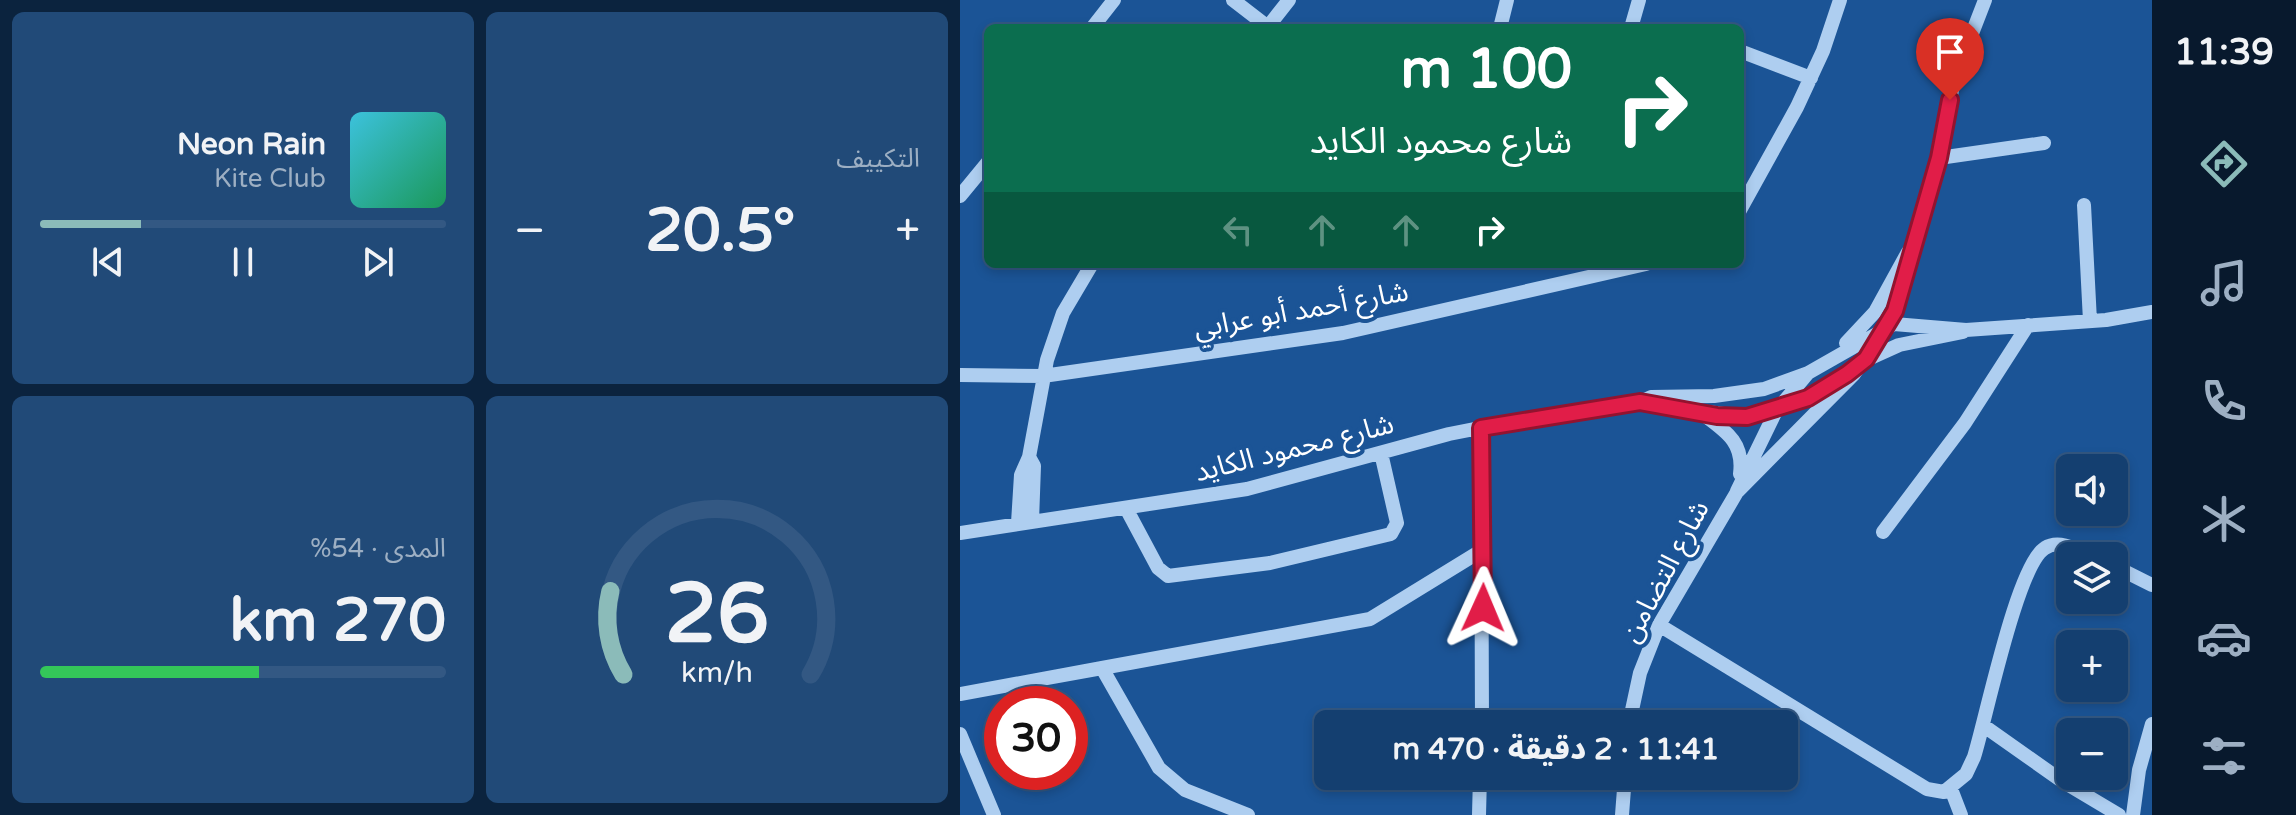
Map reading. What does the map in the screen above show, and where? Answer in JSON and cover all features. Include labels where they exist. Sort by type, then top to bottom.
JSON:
[{"type":"street","points":[[1095,24],[1114,0]]},
{"type":"street","points":[[1233,0],[1263,24]]},
{"type":"street","points":[[1269,24],[1289,0]]},
{"type":"street","points":[[1501,24],[1507,0]]},
{"type":"street","points":[[1632,24],[1639,0]]},
{"type":"street","points":[[1744,203],[1811,78],[1840,0]]},
{"type":"street","name":"شارع التضامن","points":[[1738,486],[1866,359],[1888,326],[1910,265],[1912,245],[1939,158],[1954,80],[1985,0]]},
{"type":"street","points":[[1744,53],[1811,78]]},
{"type":"street","points":[[1939,158],[2044,143]]},
{"type":"street","points":[[960,196],[984,167]]},
{"type":"street","points":[[2084,205],[2090,321]]},
{"type":"street","name":"شارع التضامن","points":[[1632,710],[1640,673],[1659,625],[1738,486],[1776,411],[1808,373],[1854,336],[1875,312],[1912,245]]},
{"type":"street","points":[[1025,522],[1034,466],[1029,457],[1043,376],[1063,313],[1090,268]]},
{"type":"street","name":"شارع أحمد أبو عرابي","points":[[960,375],[1043,376],[1343,333],[1628,268]]},
{"type":"street","name":"شارع محمود الكايد","points":[[1640,402],[1735,417],[1776,411],[1808,398],[1866,359],[1899,345],[1966,330],[2106,320],[2152,312]]},
{"type":"street","name":"شارع محمود الكايد","points":[[2106,320],[2152,323]]},
{"type":"street","name":"شارع محمود الكايد","points":[[960,533],[1127,510],[1247,489],[1481,428],[1640,402],[1651,397],[1747,393],[1808,373],[1888,326],[1910,324],[1966,330]]},
{"type":"street","points":[[1883,532],[1965,423],[2028,325]]},
{"type":"street","points":[[1700,413],[1736,441],[1742,461],[1738,486]]},
{"type":"street","points":[[1481,428],[1484,549],[1482,710]]},
{"type":"street","points":[[1127,510],[1158,568],[1168,576],[1270,563],[1391,534],[1397,523],[1381,453]]},
{"type":"street","points":[[1659,625],[1927,789],[1944,792],[1966,774],[1984,726],[2009,628],[2036,557],[2049,545],[2056,544]]},
{"type":"street","points":[[960,694],[1370,619],[1484,549]]},
{"type":"street","points":[[2128,573],[2152,585]]},
{"type":"street","points":[[1102,668],[1159,768],[1185,790],[1248,815]]},
{"type":"street","points":[[2133,815],[2139,770],[2152,724]]},
{"type":"street","points":[[1984,726],[2062,781],[2119,815]]},
{"type":"street","points":[[960,734],[994,815]]},
{"type":"street","points":[[960,779],[975,771]]},
{"type":"street","points":[[1951,789],[1961,815]]},
{"type":"street","points":[[1479,815],[1480,790]]},
{"type":"street","points":[[1622,815],[1624,790]]},
{"type":"route","points":[[1483,608],[1484,481],[1481,428],[1640,402],[1717,416],[1747,417],[1776,411],[1808,398],[1847,374],[1866,359],[1895,311],[1939,158],[1950,100]]}]
